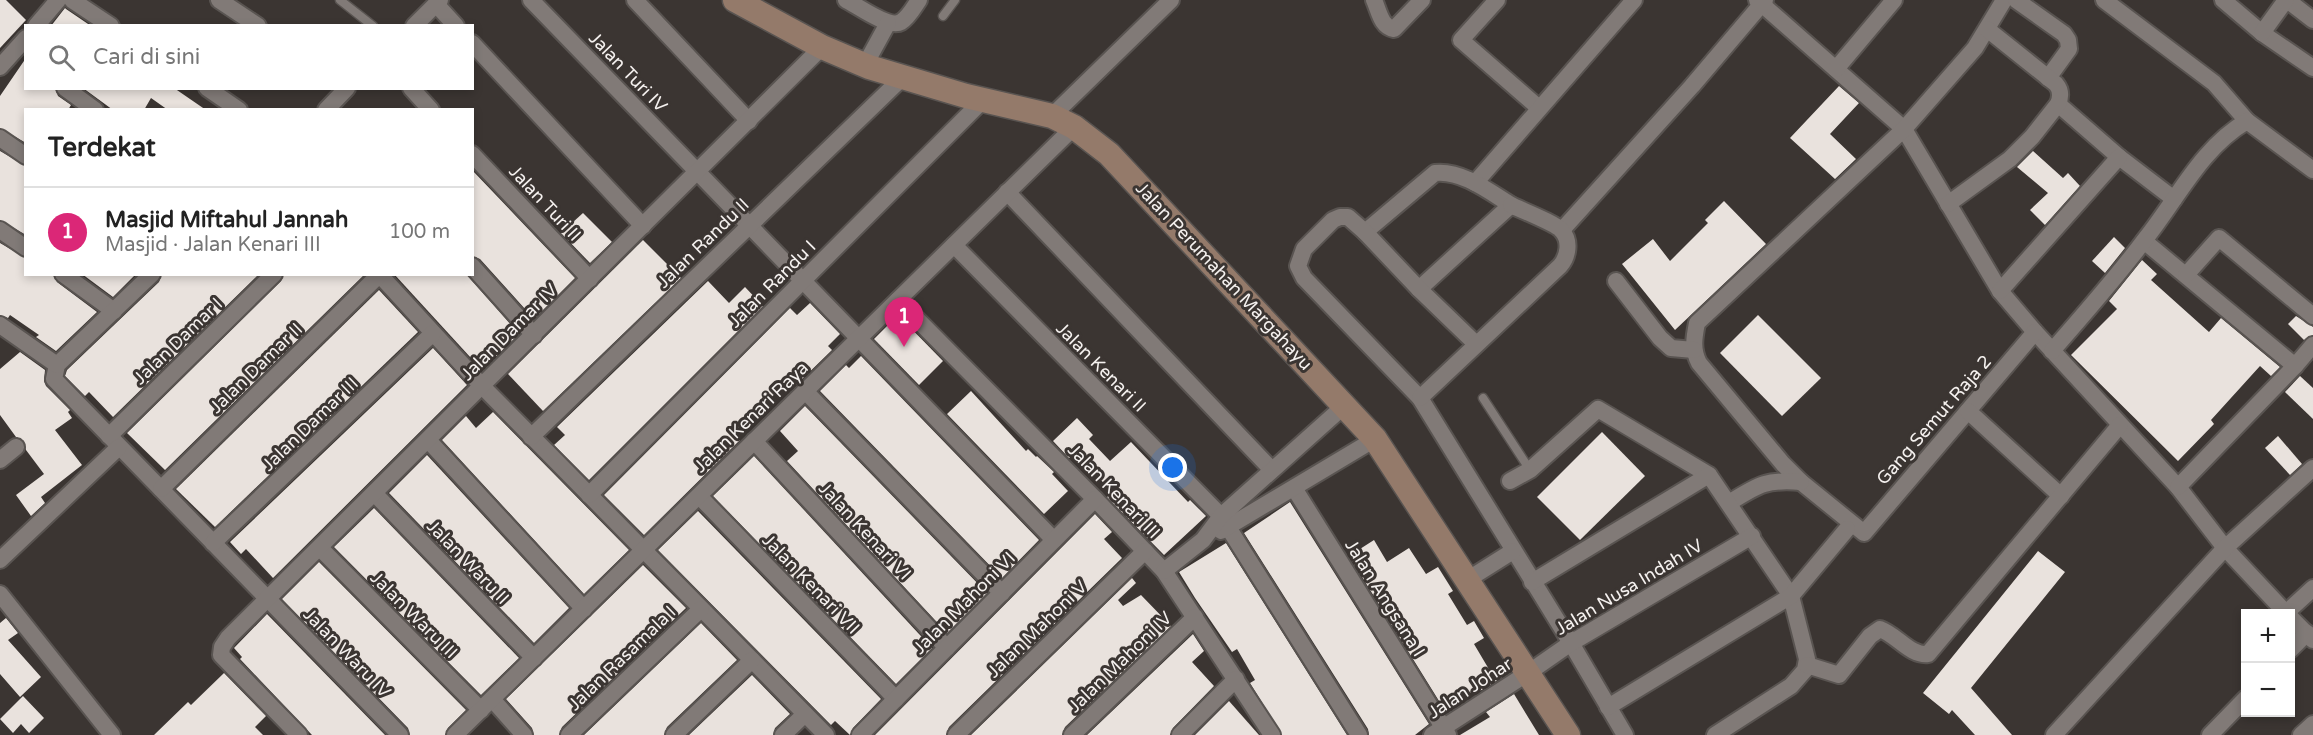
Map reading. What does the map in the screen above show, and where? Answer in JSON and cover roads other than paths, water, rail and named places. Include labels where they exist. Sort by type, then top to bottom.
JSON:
[{"type":"street","points":[[38,24],[58,0]]},
{"type":"street","points":[[72,0],[108,24]]},
{"type":"street","points":[[219,0],[255,24]]},
{"type":"street","name":"Jalan Turi IV","points":[[531,0],[1054,540]]},
{"type":"street","points":[[635,0],[749,121]]},
{"type":"street","name":"Jalan Perumahan Margahayu","points":[[735,0],[822,47],[865,65],[983,100],[1052,116],[1074,127],[1110,154],[1375,439],[1478,574],[1568,735]]},
{"type":"street","points":[[846,0],[888,23],[896,24],[904,20],[919,0]]},
{"type":"street","points":[[1052,116],[1171,0]]},
{"type":"street","points":[[1374,0],[1384,24],[1394,29],[1422,0]]},
{"type":"street","points":[[1497,0],[1461,40],[1539,108]]},
{"type":"street","points":[[1474,183],[1634,0]]},
{"type":"street","points":[[1836,69],[1894,0]]},
{"type":"street","points":[[1801,482],[1783,464],[1699,363],[1694,350],[1697,323],[1904,129],[1941,88],[1988,29],[2004,0]]},
{"type":"street","points":[[2016,0],[2064,34],[2068,40],[2069,49],[2048,78]]},
{"type":"street","points":[[2223,0],[2262,33],[2309,60]]},
{"type":"street","points":[[2262,33],[2286,0],[2313,20]]},
{"type":"street","points":[[1562,230],[1692,86],[1761,1],[1904,129],[2000,291],[2052,351],[2178,487],[2225,548],[2283,609]]},
{"type":"street","points":[[416,24],[438,2],[454,24]]},
{"type":"street","points":[[2112,2],[2214,82],[2247,121],[2313,170]]},
{"type":"street","points":[[865,65],[888,23]]},
{"type":"street","points":[[1948,204],[2010,159],[2032,137],[2058,104],[2060,90],[1988,29]]},
{"type":"street","points":[[474,45],[643,226]]},
{"type":"street","name":"Jalan Damar IV","points":[[299,735],[221,655],[223,645],[228,638],[822,47]]},
{"type":"street","points":[[0,67],[19,57]]},
{"type":"street","name":"Jalan Randu II","points":[[531,436],[903,77]]},
{"type":"street","points":[[68,90],[92,108]]},
{"type":"street","points":[[210,90],[236,108]]},
{"type":"street","points":[[330,108],[346,90]]},
{"type":"street","points":[[413,90],[429,108]]},
{"type":"street","name":"Jalan Randu I","points":[[589,495],[983,100]]},
{"type":"street","points":[[2058,104],[2119,157],[2174,199]]},
{"type":"street","points":[[2052,351],[2144,241],[2186,179],[2225,136],[2247,121]]},
{"type":"street","name":"Jalan Kenari Raya","points":[[455,735],[1074,127]]},
{"type":"street","points":[[0,138],[24,155]]},
{"type":"street","name":"Jalan Turi II","points":[[474,156],[590,279]]},
{"type":"street","points":[[2000,291],[2119,157]]},
{"type":"street","points":[[1365,232],[1436,172],[1448,173],[1474,183],[1562,230],[1568,247],[1564,261],[1420,398]]},
{"type":"street","points":[[1007,192],[1272,470]]},
{"type":"street","points":[[1419,289],[1512,205]]},
{"type":"street","points":[[1476,344],[1348,217],[1333,220],[1304,249],[1298,261],[1299,272],[1420,398],[1509,554],[1532,582],[1565,647],[1625,735]]},
{"type":"street","points":[[0,230],[24,247]]},
{"type":"street","points":[[2186,275],[2218,238],[2313,316]]},
{"type":"street","points":[[2144,241],[2295,366]]},
{"type":"street","name":"Jalan Kenari II","points":[[954,245],[1225,522],[1359,735]]},
{"type":"street","points":[[474,268],[534,335]]},
{"type":"street","points":[[66,276],[114,311]]},
{"type":"street","points":[[0,325],[57,365],[150,276]]},
{"type":"street","name":"Jalan Damar I","points":[[0,560],[272,276]]},
{"type":"street","name":"Jalan Damar II","points":[[161,489],[378,276]]},
{"type":"street","points":[[380,276],[482,386],[826,735]]},
{"type":"street","points":[[1616,281],[1660,338],[1671,348],[1694,350]]},
{"type":"street","name":"Jalan Kenari III","points":[[898,300],[1164,571],[1272,735]]},
{"type":"street","name":"Gang Semut Raja 2","points":[[1801,482],[1864,533],[2035,332]]},
{"type":"street","name":"Jalan Damar III","points":[[213,543],[433,333]]},
{"type":"street","points":[[2178,487],[2313,345]]},
{"type":"street","name":"Jalan Waru IV","points":[[57,365],[54,374],[55,381],[400,735]]},
{"type":"street","points":[[805,391],[1002,593]]},
{"type":"street","points":[[1164,571],[1225,522],[1272,470],[1344,406]]},
{"type":"street","points":[[1510,482],[1530,470],[1598,409],[1709,475],[1791,596],[1807,665],[1802,675],[1791,686],[1715,735]]},
{"type":"street","points":[[1968,411],[2061,496]]},
{"type":"street","points":[[1807,665],[1839,675],[1870,636],[1880,629],[1915,651],[1928,654],[2120,425]]},
{"type":"street","points":[[1225,522],[1294,488],[1375,439]]},
{"type":"street","points":[[428,440],[584,609]]},
{"type":"street","name":"Jalan Kenari VI","points":[[754,441],[947,648]]},
{"type":"street","points":[[0,460],[16,447]]},
{"type":"street","points":[[2054,735],[2225,548],[2313,468]]},
{"type":"street","points":[[1532,582],[1709,475]]},
{"type":"street","points":[[1729,503],[1765,483],[1780,480],[1801,482]]},
{"type":"street","name":"Jalan Angsana I","points":[[1294,488],[1441,733]]},
{"type":"street","name":"Jalan Waru II","points":[[374,493],[534,658]]},
{"type":"street","name":"Jalan Kenari VII","points":[[699,495],[896,699]]},
{"type":"street","name":"Jalan Mahoni VI","points":[[860,735],[1095,499]]},
{"type":"street","points":[[1608,707],[1791,596],[1847,529]]},
{"type":"street","name":"Jalan Nusa Indah IV","points":[[1533,669],[1565,647],[1752,536]]},
{"type":"street","name":"Jalan Waru III","points":[[320,548],[486,704],[524,735]]},
{"type":"street","name":"Jalan Mahoni V","points":[[956,735],[1145,551]]},
{"type":"street","points":[[1478,574],[1509,554]]},
{"type":"street","points":[[2293,609],[2313,588]]},
{"type":"street","points":[[0,594],[112,735]]},
{"type":"street","name":"Jalan Rasamala I","points":[[569,735],[701,609]]},
{"type":"street","name":"Jalan Mahoni IV","points":[[1072,735],[1195,617]]},
{"type":"street","points":[[2295,621],[2310,636],[2295,646]]},
{"type":"street","points":[[674,735],[752,660]]},
{"type":"street","name":"Jalan Johar","points":[[1441,733],[1533,669]]},
{"type":"street","points":[[1180,735],[1236,679]]},
{"type":"street","points":[[2210,735],[2241,703]]},
{"type":"street","points":[[783,735],[805,714]]},
{"type":"street","points":[[2301,735],[2313,724]]},
{"type":"lane","points":[[340,0],[371,24]]},
{"type":"lane","points":[[943,16],[955,0]]},
{"type":"lane","points":[[1483,398],[1530,470]]},
{"type":"place","name":"Masjid Miftahul Jannah","points":[[904,347]]}]
